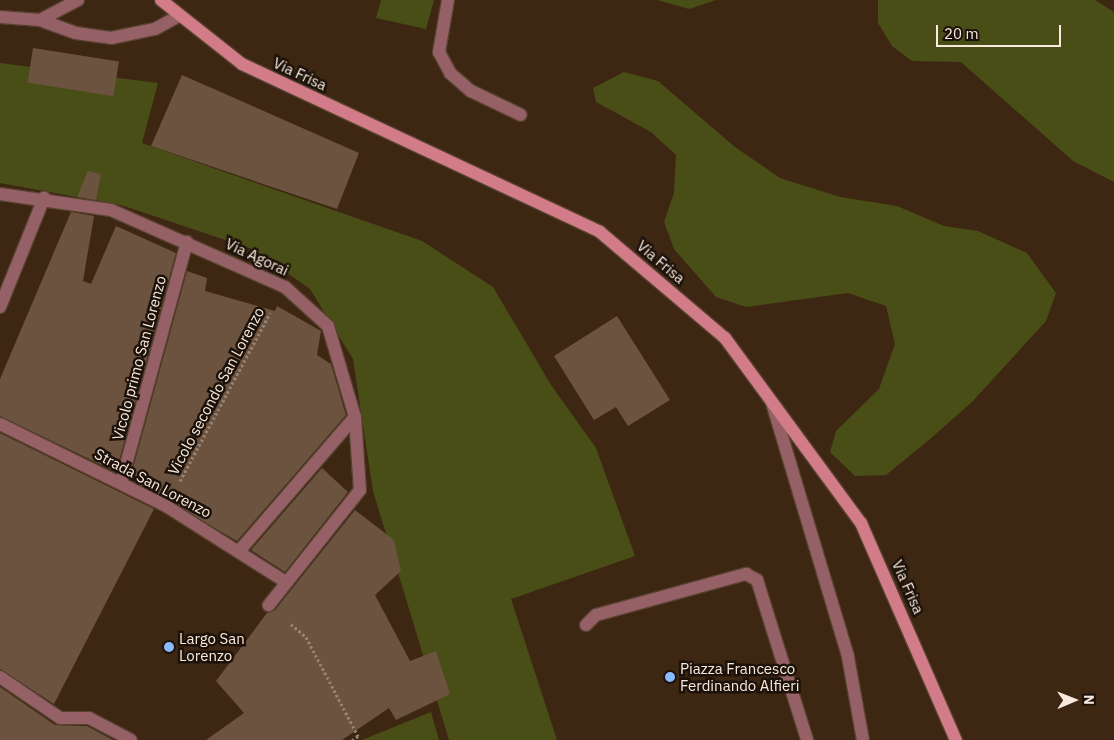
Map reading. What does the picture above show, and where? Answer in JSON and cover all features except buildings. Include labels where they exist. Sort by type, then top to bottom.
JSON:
[{"type":"street","points":[[40,20],[78,0]]},
{"type":"street","name":"Via Frisa","points":[[161,0],[177,17],[242,64],[600,232],[726,338],[861,523],[956,740]]},
{"type":"street","points":[[448,0],[439,52],[450,73],[471,91],[521,115]]},
{"type":"street","points":[[0,17],[40,20],[76,33],[111,38],[155,29],[177,17]]},
{"type":"street","name":"Via Agorai","points":[[0,194],[44,198],[111,210],[285,286],[328,326],[355,417],[360,490],[284,581]]},
{"type":"street","points":[[0,307],[44,198]]},
{"type":"street","name":"Vicolo primo San Lorenzo","points":[[122,483],[187,242]]},
{"type":"street","points":[[771,400],[848,657],[863,740]]},
{"type":"street","points":[[240,550],[355,417]]},
{"type":"street","name":"Strada San Lorenzo","points":[[0,424],[166,506],[240,550],[284,581]]},
{"type":"street","points":[[586,625],[596,615],[746,574],[758,580],[807,740]]},
{"type":"street","points":[[269,605],[284,581]]},
{"type":"street","points":[[0,677],[60,718],[90,718],[131,740]]},
{"type":"path","name":"Vicolo secondo San Lorenzo","points":[[166,506],[285,286]]},
{"type":"path","points":[[306,637],[358,736],[352,740]]},
{"type":"green space","points":[[381,0],[434,0],[426,29],[376,18]]},
{"type":"green space","points":[[657,0],[716,0],[689,9]]},
{"type":"green space","points":[[878,0],[1095,0],[1114,12],[1114,182],[1073,161],[961,62],[912,61],[892,46],[878,23]]},
{"type":"green space","points":[[0,63],[158,83],[142,143],[422,241],[493,287],[551,385],[596,448],[635,556],[511,599],[557,740],[449,740],[373,491],[353,359],[310,289],[255,250],[121,205],[0,183]]},
{"type":"green space","points":[[624,72],[658,81],[735,147],[780,178],[840,197],[897,206],[944,226],[978,231],[1027,253],[1056,293],[1046,321],[972,402],[886,475],[855,476],[830,452],[836,431],[879,389],[895,344],[886,306],[848,293],[746,307],[716,297],[674,249],[664,222],[674,193],[676,155],[651,132],[596,102],[593,88]]},
{"type":"green space","points":[[431,712],[439,740],[362,740],[389,729]]},
{"type":"place","name":"Largo San Lorenzo","points":[[169,647]]},
{"type":"place","name":"Piazza Francesco Ferdinando Alfieri","points":[[670,677]]}]
